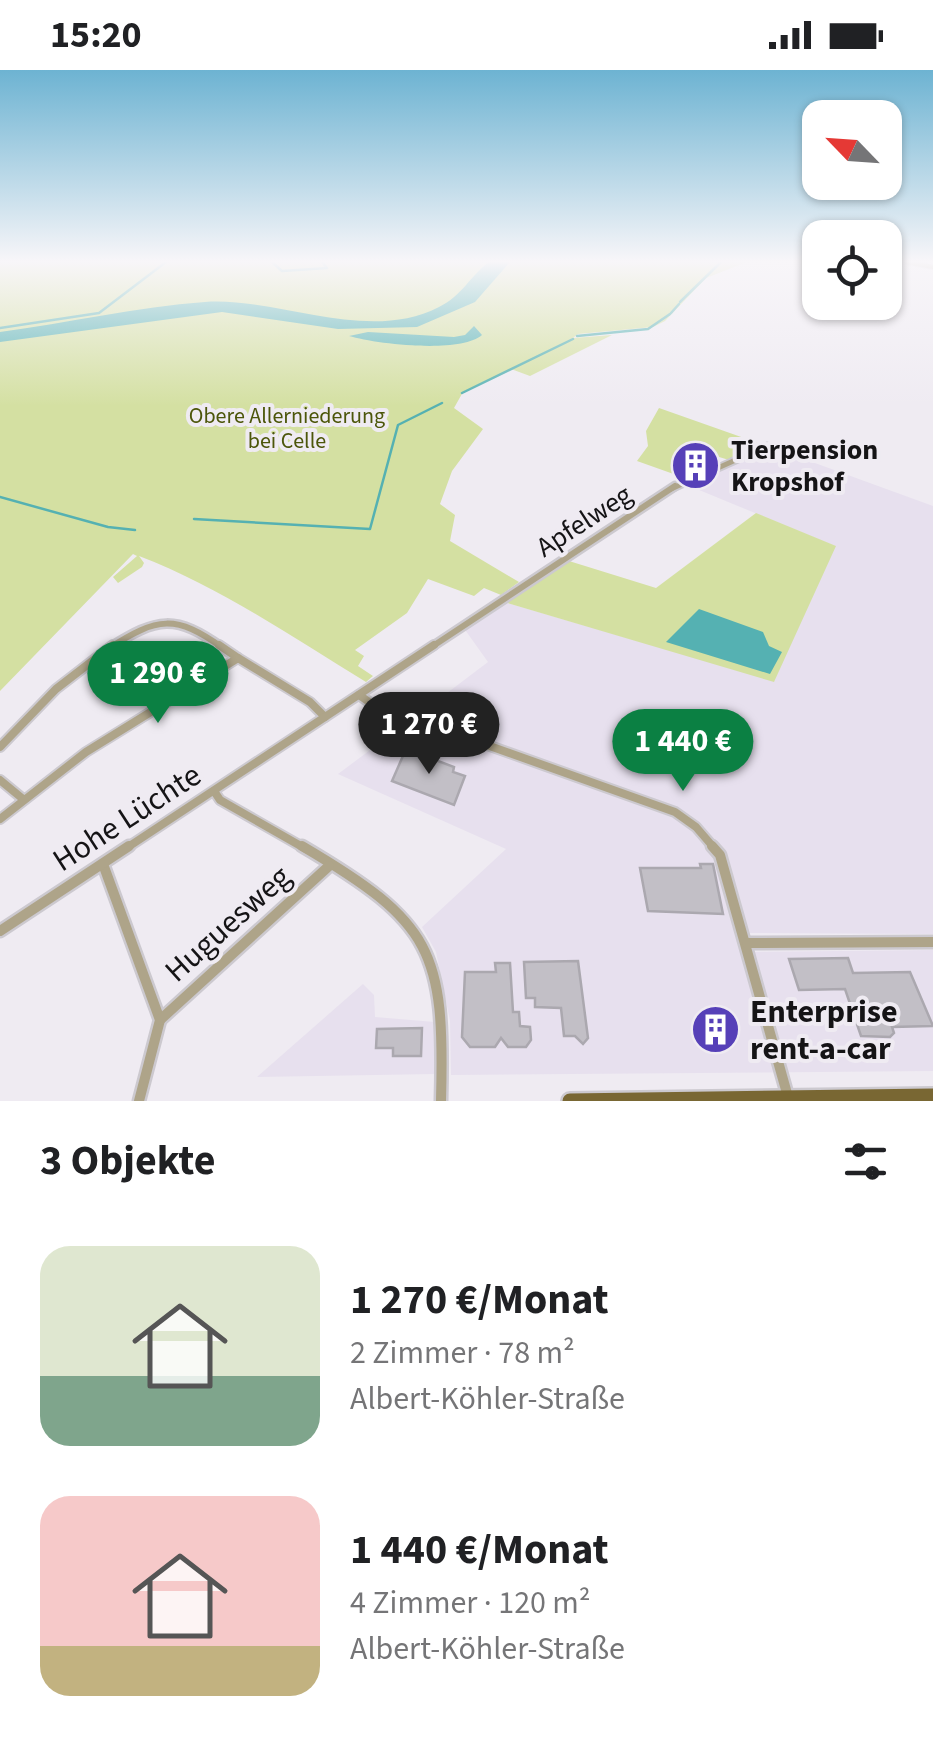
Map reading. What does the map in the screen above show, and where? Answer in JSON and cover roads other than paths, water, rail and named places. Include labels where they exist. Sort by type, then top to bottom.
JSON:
[{"type":"main road","points":[[570,1101],[933,1096]]},
{"type":"street","name":"Apfelweg","points":[[431,646],[680,482],[716,471],[767,446]]},
{"type":"street","points":[[0,746],[80,668],[159,621],[177,621],[310,702],[325,717]]},
{"type":"street","name":"Hohe Lüchte","points":[[0,930],[431,646]]},
{"type":"street","points":[[0,819],[108,733],[238,658]]},
{"type":"street","points":[[359,695],[372,704],[675,812],[696,827],[720,854],[788,1098]]},
{"type":"street","points":[[0,780],[22,799]]},
{"type":"street","points":[[214,791],[220,800],[386,901],[410,924],[429,956],[442,1020],[441,1101]]},
{"type":"street","points":[[103,864],[160,1020],[139,1101]]},
{"type":"street","name":"Huguesweg","points":[[160,1020],[329,866]]},
{"type":"street","points":[[747,943],[933,942]]},
{"type":"water","points":[[140,310],[288,310],[383,321],[430,310],[456,310],[417,327],[338,329],[222,312],[0,342],[0,332]]},
{"type":"water","points":[[474,326],[482,335],[471,341],[437,346],[349,336],[368,332],[454,337],[465,335]]},
{"type":"water","points":[[699,609],[763,632],[769,646],[782,652],[770,674],[666,642]]},
{"type":"waterway","points":[[0,328],[103,310]]},
{"type":"waterway","points":[[577,336],[648,329],[670,314]]},
{"type":"waterway","points":[[462,393],[573,339]]},
{"type":"waterway","points":[[194,519],[370,529],[398,425],[442,403]]},
{"type":"waterway","points":[[0,497],[108,527],[135,530]]},
{"type":"place","name":"Tierpension Kropshof","points":[[696,466]]},
{"type":"place","name":"Enterprise rent-a-car","points":[[715,1030]]},
{"type":"park label","name":"Obere Allerniederung bei Celle","points":[[287,428]]}]
